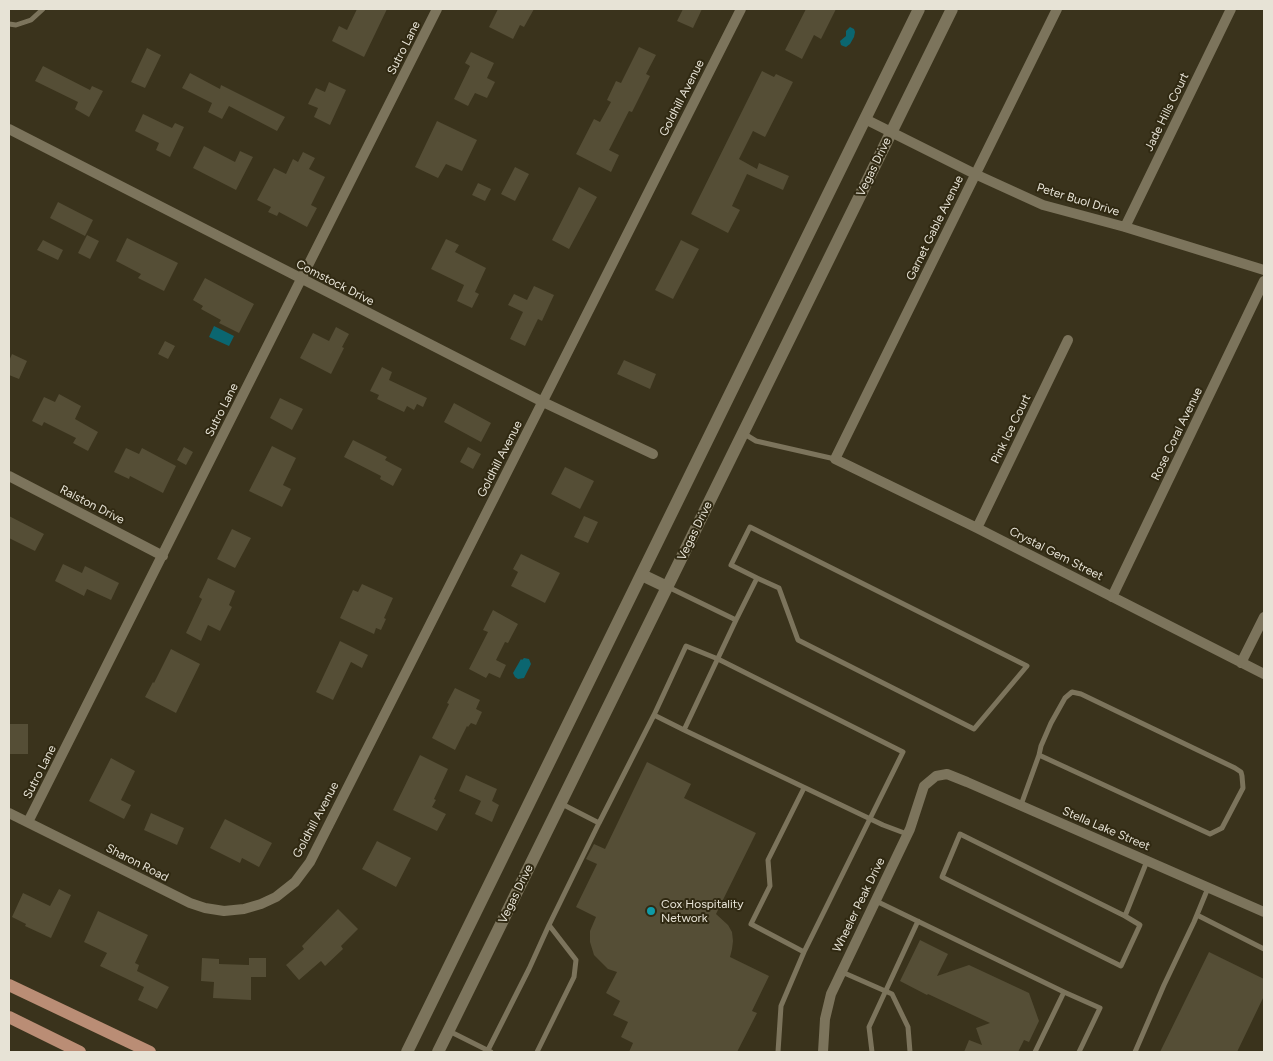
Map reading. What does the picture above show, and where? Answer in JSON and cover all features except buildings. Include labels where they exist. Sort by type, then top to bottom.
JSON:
[{"type":"main road","points":[[407,1052],[920,9]]},
{"type":"main road","name":"Vegas Drive","points":[[438,1052],[952,9]]},
{"type":"main road","points":[[642,575],[667,587]]},
{"type":"main road","points":[[9,985],[150,1052]]},
{"type":"main road","points":[[9,1017],[80,1052]]},
{"type":"street","name":"Sutro Lane","points":[[28,822],[437,9]]},
{"type":"street","name":"Goldhill Avenue","points":[[261,904],[276,897],[295,882],[310,862],[741,9]]},
{"type":"street","name":"Garnet Gable Avenue","points":[[835,459],[1057,9]]},
{"type":"street","name":"Jade Hills Court","points":[[1125,227],[1231,9]]},
{"type":"street","name":"Peter Buol Drive","points":[[865,120],[1043,205],[1125,227],[1264,270]]},
{"type":"street","name":"Comstock Drive","points":[[9,129],[543,402],[653,454]]},
{"type":"street","name":"Rose Coral Avenue","points":[[1112,597],[1264,281]]},
{"type":"street","name":"Pink Ice Court","points":[[977,528],[1068,340]]},
{"type":"street","name":"Crystal Gem Street","points":[[835,459],[977,528],[1264,674]]},
{"type":"street","name":"Ralston Drive","points":[[9,476],[163,556]]},
{"type":"street","points":[[1241,663],[1264,617]]},
{"type":"street","name":"Stella Lake Street","points":[[936,776],[948,774],[1264,912]]},
{"type":"street","name":"Wheeler Peak Drive","points":[[823,1052],[824,1019],[831,994],[907,834],[924,786],[936,776]]},
{"type":"street","name":"Sharon Road","points":[[9,813],[190,904],[224,911],[244,909],[261,904]]},
{"type":"lane","points":[[9,24],[16,25],[31,20],[43,9]]},
{"type":"lane","points":[[743,433],[756,441],[835,459]]},
{"type":"lane","points":[[750,527],[1027,666],[974,729],[798,640],[779,588],[757,578],[731,565],[750,527]]},
{"type":"lane","points":[[684,730],[757,578]]},
{"type":"lane","points":[[667,587],[736,620]]},
{"type":"lane","points":[[448,1031],[488,1052],[686,646],[718,659],[903,752],[804,952],[781,1006],[778,1052]]},
{"type":"lane","points":[[1021,806],[1041,746],[1051,722],[1065,698],[1072,692],[1081,694],[1235,768],[1241,772],[1243,788],[1222,828],[1210,834],[1039,755]]},
{"type":"lane","points":[[654,715],[804,788],[883,825],[907,834]]},
{"type":"lane","points":[[804,788],[768,860],[770,886],[751,924],[804,952]]},
{"type":"lane","points":[[560,803],[599,823]]},
{"type":"lane","points":[[960,834],[1125,916],[1140,925],[1121,966],[942,877],[960,834]]},
{"type":"lane","points":[[1125,916],[1148,861]]},
{"type":"lane","points":[[1135,1052],[1208,887]]},
{"type":"lane","points":[[875,901],[1100,1008],[1079,1052]]},
{"type":"lane","points":[[1197,915],[1264,949]]},
{"type":"lane","points":[[872,1052],[869,1027],[918,921]]},
{"type":"lane","points":[[537,1052],[574,977],[576,960],[549,925]]},
{"type":"lane","points":[[841,972],[892,994],[908,1027],[910,1052]]},
{"type":"lane","points":[[1035,1052],[1064,992]]},
{"type":"water","points":[[850,27],[854,29],[854,37],[846,47],[841,45],[840,41],[846,36],[846,31]]},
{"type":"water","points":[[214,326],[234,336],[229,346],[209,337]]},
{"type":"water","points":[[521,659],[529,659],[531,664],[524,678],[518,679],[513,673]]},
{"type":"place","name":"Cox Hospitality Network","points":[[651,911]]}]
